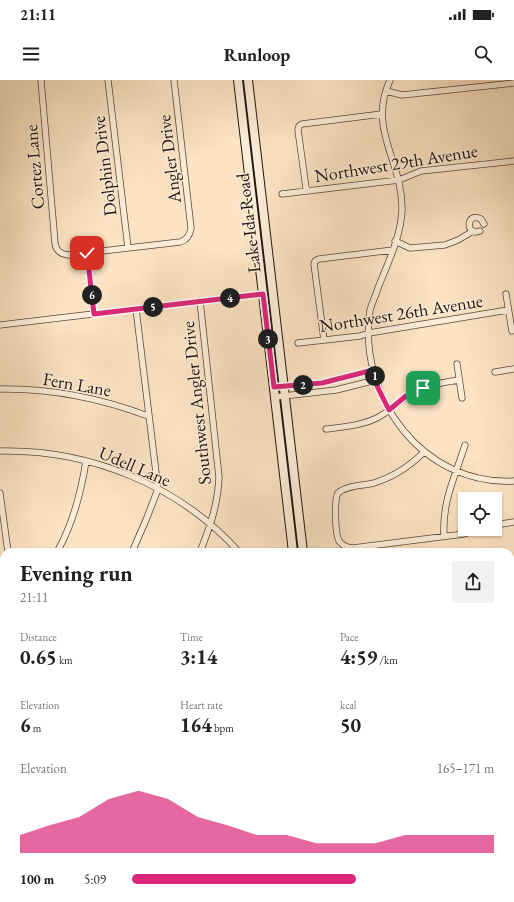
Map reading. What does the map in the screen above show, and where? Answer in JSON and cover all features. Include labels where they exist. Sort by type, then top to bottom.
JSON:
[{"type":"street","name":"Cortez Lane","points":[[41,80],[55,243],[58,250],[64,255],[87,253]]},
{"type":"street","name":"Dolphin Drive","points":[[108,80],[128,248]]},
{"type":"street","name":"Angler Drive","points":[[128,248],[180,242],[184,241],[189,236],[191,228],[174,80]]},
{"type":"street","name":"Lake Ida Road","points":[[238,80],[293,548]]},
{"type":"street","name":"Lake Ida Road","points":[[248,80],[303,548]]},
{"type":"street","points":[[390,80],[386,91],[382,114],[385,140],[399,180],[402,198],[402,211],[396,241],[371,308],[368,333],[369,347],[376,380],[389,410],[405,432],[424,452],[456,472],[477,478],[514,481]]},
{"type":"street","points":[[386,91],[402,95],[514,83]]},
{"type":"street","points":[[309,191],[306,188],[298,130],[299,126],[302,124],[382,114]]},
{"type":"street","name":"Northwest 29th Avenue","points":[[282,194],[312,192],[399,180],[421,171],[514,161]]},
{"type":"street","points":[[473,231],[469,224],[473,218],[479,218],[484,224]]},
{"type":"street","points":[[396,241],[410,248],[445,245],[458,240],[473,231],[480,231]]},
{"type":"street","points":[[94,314],[87,253],[128,248]]},
{"type":"street","points":[[324,340],[314,264],[315,261],[319,259],[393,250]]},
{"type":"street","points":[[0,325],[263,294]]},
{"type":"street","name":"Northwest 26th Avenue","points":[[506,294],[512,330]]},
{"type":"street","name":"Southwest Angler Drive","points":[[200,302],[219,477],[216,506],[201,548]]},
{"type":"street","points":[[134,548],[158,489],[136,309]]},
{"type":"street","name":"Northwest 26th Avenue","points":[[298,343],[360,336],[368,333],[508,310]]},
{"type":"street","points":[[457,364],[462,398]]},
{"type":"street","points":[[495,372],[514,369]]},
{"type":"street","points":[[274,387],[322,383],[373,370]]},
{"type":"street","points":[[275,397],[336,390],[376,380]]},
{"type":"street","points":[[326,428],[346,426],[367,421],[380,416],[406,396],[416,391],[434,384],[459,380]]},
{"type":"street","name":"Fern Lane","points":[[0,389],[24,389],[66,394],[108,402],[148,416]]},
{"type":"street","points":[[444,536],[443,518],[448,492],[466,445]]},
{"type":"street","name":"Udell Lane","points":[[0,451],[39,453],[86,461],[123,473],[158,489],[188,507],[235,548]]},
{"type":"street","points":[[424,452],[411,464],[388,478],[362,486],[341,490],[336,496],[335,502],[337,535],[343,545],[353,548],[458,535]]},
{"type":"street","points":[[59,548],[67,533],[78,500],[86,461]]},
{"type":"street","points":[[0,493],[7,548]]},
{"type":"street","points":[[502,524],[514,522]]},
{"type":"route","points":[[87,253],[94,314],[263,294],[274,387],[322,383],[373,370],[378,388],[389,410],[406,396],[423,388]]}]
